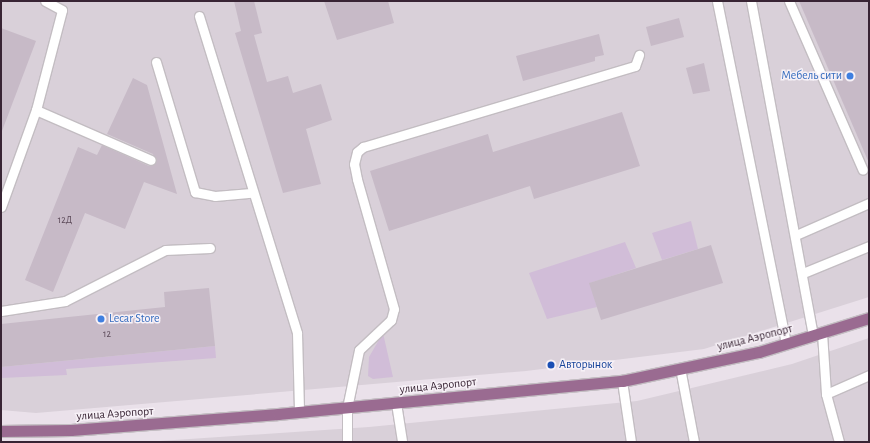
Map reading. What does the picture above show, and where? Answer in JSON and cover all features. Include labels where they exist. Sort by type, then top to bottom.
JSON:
[{"type":"main road","name":"улица Аэропорт","points":[[1,431],[71,430],[347,408],[622,381],[786,344],[869,318]]},
{"type":"lane","points":[[1,207],[36,110],[63,5],[45,1]]},
{"type":"lane","points":[[717,1],[786,344]]},
{"type":"lane","points":[[751,1],[803,274],[818,335],[826,394],[839,442]]},
{"type":"lane","points":[[789,1],[863,170]]},
{"type":"lane","points":[[199,16],[252,193],[298,333],[299,411]]},
{"type":"lane","points":[[347,442],[347,408],[359,350],[391,320],[394,309],[354,164],[357,152],[363,147],[635,66],[639,55]]},
{"type":"lane","points":[[156,62],[194,192],[216,196],[252,193]]},
{"type":"lane","points":[[36,110],[151,160]]},
{"type":"lane","points":[[796,235],[869,203]]},
{"type":"lane","points":[[803,274],[869,246]]},
{"type":"lane","points":[[1,311],[65,302],[166,250],[210,248]]},
{"type":"lane","points":[[680,368],[694,442]]},
{"type":"lane","points":[[826,394],[869,375]]},
{"type":"lane","points":[[622,381],[631,442]]},
{"type":"lane","points":[[396,403],[402,442]]},
{"type":"shaded area","points":[[1,1],[869,1],[869,297],[704,349],[526,371],[36,413],[1,410]]},
{"type":"shaded area","points":[[691,221],[698,249],[662,260],[652,233]]},
{"type":"shaded area","points":[[625,242],[636,268],[590,283],[597,307],[547,319],[529,273]]},
{"type":"shaded area","points":[[383,333],[393,377],[373,379],[368,376],[369,357]]},
{"type":"shaded area","points":[[869,338],[869,442],[145,442],[369,427],[637,401],[792,364]]},
{"type":"shaded area","points":[[215,346],[216,358],[66,369],[67,375],[1,378],[1,367]]},
{"type":"building","points":[[234,1],[254,1],[262,33],[254,35],[267,82],[288,76],[293,93],[321,84],[332,120],[306,129],[321,184],[283,193],[235,33],[241,31]]},
{"type":"building","points":[[324,1],[388,1],[394,23],[337,40]]},
{"type":"building","name":"Мебель сити","points":[[799,1],[869,1],[869,163]]},
{"type":"building","points":[[679,18],[684,37],[651,46],[646,27]]},
{"type":"building","points":[[1,28],[36,41],[2,131],[1,130]]},
{"type":"building","points":[[599,34],[604,55],[595,57],[595,61],[523,81],[516,56]]},
{"type":"building","points":[[704,63],[710,91],[693,94],[686,68]]},
{"type":"building","points":[[133,78],[147,85],[177,194],[144,182],[125,229],[85,213],[53,292],[25,280],[78,147],[97,155],[102,145],[149,166],[156,163],[153,154],[107,134]]},
{"type":"building","points":[[622,112],[640,166],[534,199],[530,186],[389,231],[370,171],[488,134],[493,152]]},
{"type":"building","points":[[711,245],[723,283],[601,320],[589,283]]},
{"type":"building","points":[[209,288],[215,346],[1,367],[1,324],[165,307],[164,292]]},
{"type":"place","name":"Мебель сити","points":[[850,76]]},
{"type":"place","name":"Lecar Store","points":[[101,319]]},
{"type":"place","name":"Авторынок","points":[[551,365]]}]
